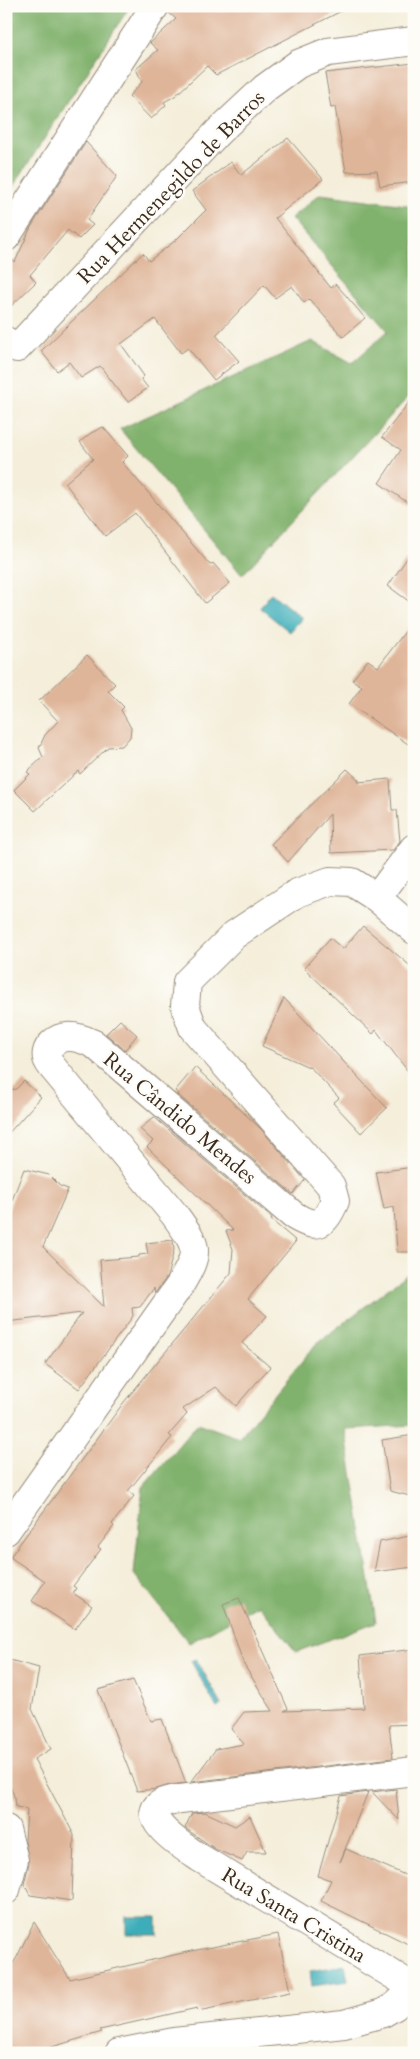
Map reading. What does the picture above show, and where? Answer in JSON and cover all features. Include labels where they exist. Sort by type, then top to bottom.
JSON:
[{"type":"street","points":[[6,237],[155,6]]},
{"type":"street","name":"Rua Hermenegildo de Barros","points":[[10,351],[218,132],[265,88],[298,64],[328,52],[414,41]]},
{"type":"street","points":[[377,898],[414,848]]},
{"type":"street","name":"Rua Cândido Mendes","points":[[6,1531],[174,1293],[193,1262],[194,1248],[186,1230],[53,1068],[46,1057],[48,1048],[66,1036],[81,1038],[94,1044],[293,1215],[307,1223],[319,1223],[326,1220],[335,1201],[331,1186],[193,1028],[185,1006],[186,982],[234,936],[297,893],[330,881],[352,882],[377,898],[414,930]]},
{"type":"street","name":"Rua Santa Cristina","points":[[119,2053],[174,2042],[344,2024],[383,2013],[395,2006],[406,1996],[410,1985],[172,1839],[158,1824],[155,1808],[158,1804],[172,1800],[414,1771]]},
{"type":"street","points":[[6,1829],[14,1860],[6,1890]]},
{"type":"green space","points":[[6,6],[130,6],[9,193],[6,190]]},
{"type":"green space","points":[[320,194],[414,206],[414,391],[242,575],[120,429],[312,341],[352,363],[388,331],[291,218]]},
{"type":"green space","points":[[414,1269],[414,1425],[345,1429],[376,1622],[296,1652],[259,1605],[189,1643],[134,1574],[143,1487],[198,1423],[239,1438],[316,1344]]},
{"type":"water","points":[[271,593],[302,618],[290,632],[260,608]]},
{"type":"water","points":[[196,1659],[222,1705],[217,1708],[191,1661]]},
{"type":"water","points":[[126,1917],[157,1917],[157,1934],[126,1934]]},
{"type":"water","points":[[345,1965],[348,1981],[312,1986],[310,1971]]},
{"type":"building","points":[[171,6],[351,6],[216,75],[207,66],[175,96],[164,102],[166,105],[151,119],[129,96],[142,82],[136,69],[158,50],[150,43],[176,19],[169,13]]},
{"type":"building","points":[[414,63],[414,182],[380,186],[377,171],[346,172],[335,107],[331,108],[325,73]]},
{"type":"building","points":[[288,138],[323,179],[275,218],[331,288],[336,284],[365,318],[343,337],[309,299],[304,303],[292,286],[275,298],[264,285],[216,335],[239,361],[214,380],[188,348],[181,353],[155,319],[121,344],[144,376],[141,379],[148,388],[128,402],[100,366],[81,378],[69,362],[57,371],[41,351],[143,253],[149,261],[176,240],[206,210],[192,191],[231,162],[241,175]]},
{"type":"building","points":[[86,142],[117,176],[87,220],[93,225],[79,239],[68,230],[30,275],[36,282],[6,311],[6,254],[15,262],[31,227]]},
{"type":"building","points":[[414,396],[414,507],[379,483],[401,450],[382,437]]},
{"type":"building","points":[[103,427],[128,456],[122,462],[210,565],[213,563],[230,583],[205,603],[135,513],[105,536],[65,483],[93,459],[80,442],[91,433]]},
{"type":"building","points":[[414,548],[414,605],[388,586]]},
{"type":"building","points":[[414,620],[414,748],[349,704],[362,686],[352,680],[368,660],[378,667]]},
{"type":"building","points":[[87,655],[115,684],[108,691],[124,707],[121,710],[131,728],[130,737],[122,746],[108,747],[80,774],[78,771],[35,811],[14,790],[30,774],[27,772],[43,757],[39,748],[45,735],[58,721],[39,701]]},
{"type":"building","points":[[347,769],[359,780],[358,782],[390,779],[392,810],[397,810],[400,841],[393,850],[331,853],[330,814],[288,862],[271,844]]},
{"type":"building","points":[[363,926],[414,969],[414,1079],[376,1030],[373,1034],[304,968],[330,938],[343,949]]},
{"type":"building","points":[[284,998],[387,1108],[361,1133],[333,1103],[339,1098],[311,1068],[262,1046]]},
{"type":"building","points":[[120,1020],[137,1035],[125,1050],[106,1034]]},
{"type":"building","points":[[195,1067],[261,1129],[305,1180],[293,1194],[178,1095],[175,1091]]},
{"type":"building","points":[[24,1081],[41,1097],[6,1136],[6,1091],[16,1089]]},
{"type":"building","points":[[154,1117],[272,1218],[271,1220],[296,1241],[248,1299],[267,1316],[242,1343],[270,1367],[236,1406],[216,1387],[183,1409],[187,1414],[169,1435],[172,1437],[128,1491],[134,1496],[112,1524],[114,1526],[98,1547],[101,1549],[73,1586],[76,1588],[73,1593],[92,1606],[75,1629],[32,1601],[45,1581],[10,1557],[124,1402],[231,1273],[233,1249],[226,1231],[233,1230],[147,1147],[153,1141],[140,1129]]},
{"type":"building","points":[[414,1167],[414,1252],[397,1252],[394,1207],[384,1209],[376,1172]]},
{"type":"building","points":[[24,1169],[49,1175],[60,1186],[68,1189],[43,1247],[104,1307],[100,1260],[139,1257],[139,1255],[148,1254],[146,1243],[173,1240],[174,1250],[167,1277],[155,1293],[154,1288],[140,1307],[132,1308],[133,1316],[79,1389],[45,1364],[82,1313],[6,1322],[6,1216]]},
{"type":"building","points":[[414,1435],[414,1497],[390,1491],[382,1440]]},
{"type":"building","points":[[414,1535],[414,1567],[374,1572],[380,1542]]},
{"type":"building","points":[[239,1598],[288,1709],[284,1711],[364,1708],[360,1656],[414,1649],[414,1724],[389,1725],[393,1758],[191,1782],[216,1749],[244,1744],[231,1729],[244,1712],[273,1711],[244,1665],[223,1604]]},
{"type":"building","points":[[6,1659],[39,1668],[32,1709],[51,1749],[34,1759],[74,1835],[72,1901],[30,1895],[24,1884],[29,1864],[25,1841],[27,1809],[16,1807],[15,1798],[6,1777]]},
{"type":"building","points":[[133,1680],[151,1721],[162,1719],[186,1783],[137,1791],[98,1690]]},
{"type":"building","points":[[396,1789],[399,1820],[372,1792]]},
{"type":"building","points":[[368,1792],[340,1862],[346,1849],[414,1879],[414,1947],[321,1901],[331,1880],[318,1876],[341,1796]]},
{"type":"building","points":[[205,1812],[235,1826],[250,1816],[266,1852],[247,1852],[242,1861],[215,1849],[185,1828],[192,1813]]},
{"type":"building","points":[[34,1922],[70,1979],[187,1952],[278,1934],[290,1992],[198,2011],[197,2008],[100,2030],[102,2032],[32,2053],[6,2053],[6,1971],[16,1959]]}]
